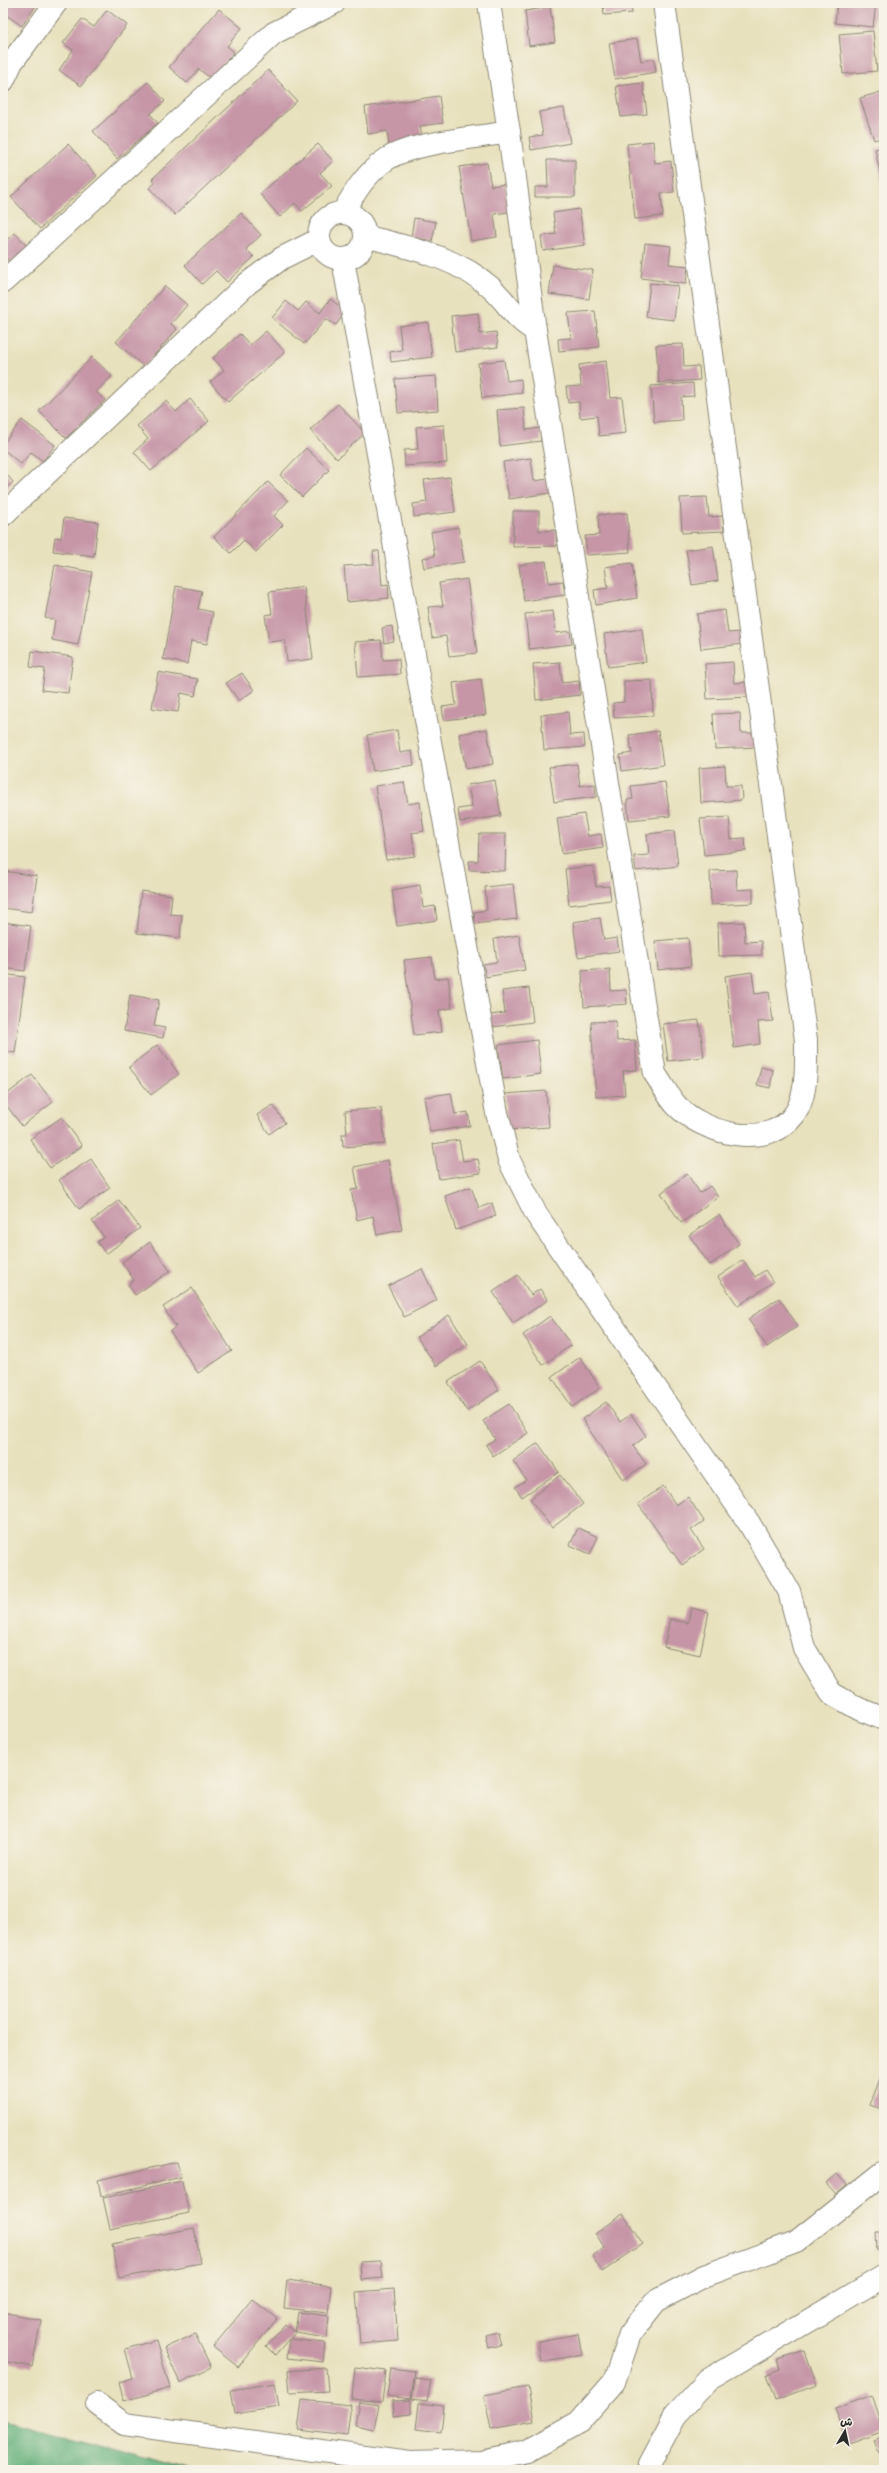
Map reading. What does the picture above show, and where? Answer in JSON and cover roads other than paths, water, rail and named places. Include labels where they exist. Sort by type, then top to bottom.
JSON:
[{"type":"street","points":[[3,81],[12,62],[56,3]]},
{"type":"street","points":[[3,282],[274,33],[334,3]]},
{"type":"street","points":[[489,3],[509,132],[535,330],[655,1074],[676,1104],[698,1122],[725,1132],[752,1135],[778,1130],[794,1115],[801,1096],[806,1069],[806,1040],[664,3]]},
{"type":"street","points":[[343,213],[352,195],[365,179],[388,158],[418,148],[509,132]]},
{"type":"street","points":[[343,213],[356,218],[364,230],[365,236],[364,243],[356,255],[343,260],[330,257],[324,252],[318,240],[320,226],[324,220],[330,216],[343,213]]},
{"type":"street","points":[[365,236],[459,265],[490,287],[520,322],[535,330]]},
{"type":"street","points":[[3,515],[248,283],[282,258],[318,240]]},
{"type":"street","points":[[343,260],[494,1097],[509,1160],[536,1214],[749,1524],[789,1591],[804,1648],[831,1693],[859,1709],[884,1719]]},
{"type":"street","points":[[97,2404],[124,2424],[409,2463],[482,2462],[527,2451],[579,2422],[614,2382],[630,2334],[656,2301],[704,2276],[796,2242],[884,2172]]},
{"type":"street","points":[[649,2470],[650,2463],[675,2416],[708,2380],[884,2276]]}]
